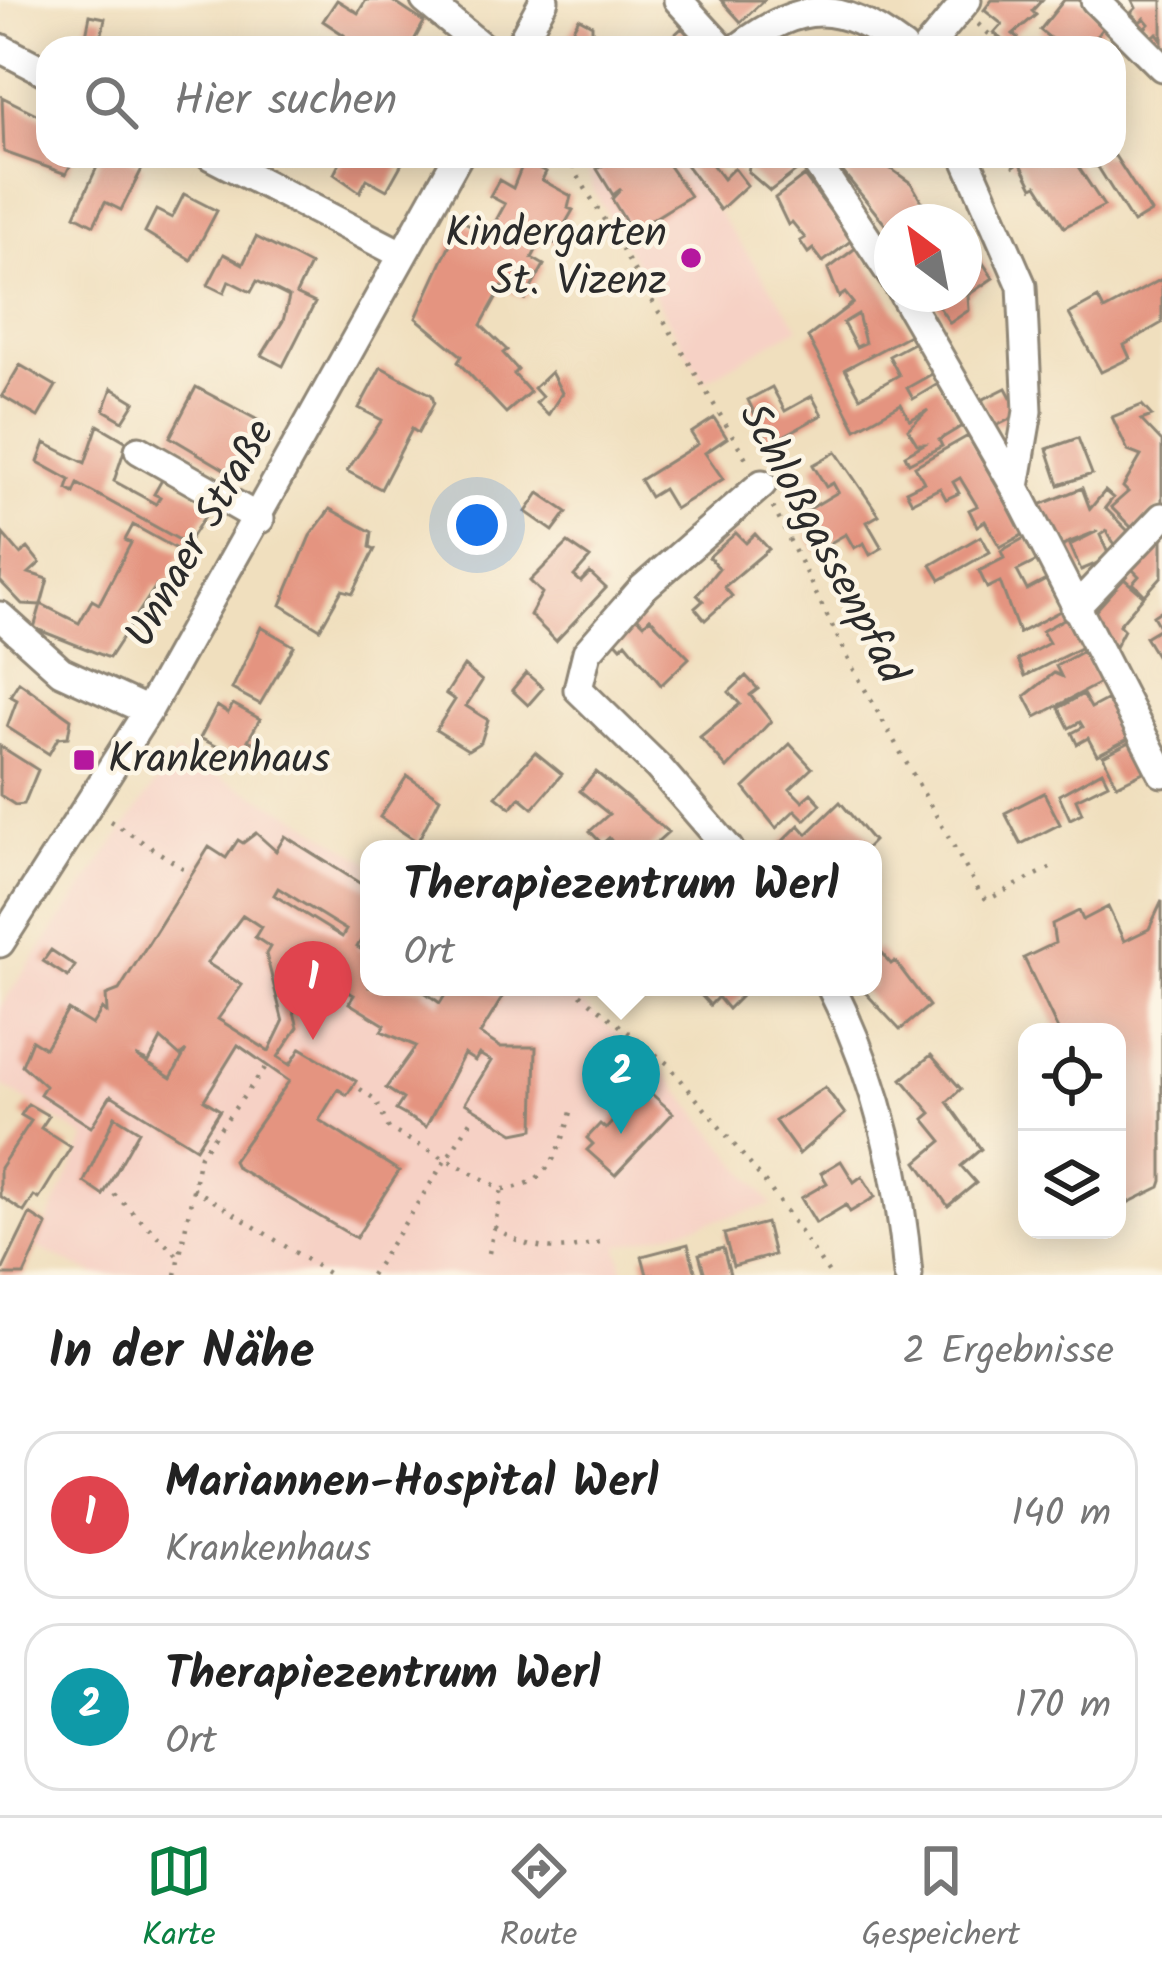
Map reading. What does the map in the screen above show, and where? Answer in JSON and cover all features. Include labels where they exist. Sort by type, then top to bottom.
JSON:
[{"type":"street","points":[[424,0],[468,36]]},
{"type":"street","points":[[524,36],[544,0]]},
{"type":"street","points":[[678,0],[711,36]]},
{"type":"street","points":[[937,36],[968,0]]},
{"type":"street","points":[[1095,0],[1162,67]]},
{"type":"street","points":[[755,36],[790,12],[824,6],[858,15],[887,36]]},
{"type":"street","points":[[0,48],[36,67]]},
{"type":"street","points":[[234,168],[401,254]]},
{"type":"street","name":"Unnaer Straße","points":[[0,943],[148,711],[260,519],[451,168]]},
{"type":"street","points":[[820,168],[874,249]]},
{"type":"street","points":[[970,168],[1022,286],[1028,411],[1015,487]]},
{"type":"street","points":[[913,312],[1015,487],[1162,773]]},
{"type":"street","points":[[139,450],[260,519]]},
{"type":"street","points":[[722,840],[658,766],[578,688],[586,652],[643,588],[762,484]]},
{"type":"street","points":[[1075,608],[1162,517]]},
{"type":"street","points":[[0,616],[61,671],[148,711]]},
{"type":"street","points":[[835,996],[863,1052],[883,1121],[902,1198],[908,1275]]},
{"type":"path","points":[[986,32],[990,36]]},
{"type":"path","name":"Schloßgassenpfad","points":[[573,168],[762,484],[854,670],[980,893],[987,900],[1050,868]]},
{"type":"path","points":[[88,806],[186,869]]},
{"type":"path","points":[[582,996],[668,1064],[768,1186],[830,1275]]},
{"type":"path","points":[[176,1275],[200,1155],[265,1068]]},
{"type":"path","points":[[360,1089],[376,1100],[389,1130],[444,1163],[502,1189],[521,1188],[541,1177],[559,1153],[571,1112]]},
{"type":"path","points":[[371,1275],[476,1114]]},
{"type":"path","points":[[193,1188],[331,1275]]},
{"type":"path","points":[[489,1253],[502,1189]]},
{"type":"path","points":[[114,1193],[179,1257]]},
{"type":"path","points":[[494,1227],[530,1249],[562,1252],[600,1242]]},
{"type":"shaded area","name":"Kindergarten St. Vizenz","points":[[588,168],[686,168],[799,327],[704,381],[592,188]]},
{"type":"shaded area","points":[[176,754],[296,816],[360,856],[360,996],[573,996],[665,1073],[772,1205],[618,1246],[624,1275],[96,1275],[36,1247],[86,1138],[0,1084],[0,1007]]},
{"type":"building","points":[[337,0],[358,13],[366,0],[391,0],[424,22],[416,36],[343,36],[323,21]]},
{"type":"building","points":[[721,0],[764,0],[741,22]]},
{"type":"building","points":[[992,0],[1042,0],[1032,11],[1036,15],[1016,36],[997,36],[994,33],[1002,24],[984,10]]},
{"type":"building","points":[[1064,0],[1081,0],[1107,22],[1097,36],[1047,36],[1040,30]]},
{"type":"building","points":[[1132,0],[1162,0],[1162,40],[1157,33],[1152,38],[1144,29],[1149,24],[1144,18],[1140,22],[1131,13],[1136,8]]},
{"type":"building","points":[[90,15],[105,18],[102,36],[86,36]]},
{"type":"building","points":[[579,18],[592,25],[593,36],[569,36]]},
{"type":"building","points":[[2,97],[36,114],[36,163],[4,152]]},
{"type":"building","points":[[97,168],[142,168],[121,210],[105,202],[94,225],[75,215]]},
{"type":"building","points":[[337,168],[399,168],[387,190],[367,179],[360,192],[334,174]]},
{"type":"building","points":[[521,168],[538,168],[546,172],[542,180],[571,196],[568,208],[573,210],[554,243],[543,237],[532,258],[544,265],[525,299],[502,287],[481,325],[507,350],[503,353],[518,370],[514,374],[530,392],[506,413],[458,362],[462,356],[416,318],[461,220],[488,235],[505,204],[490,196],[499,180],[513,188]]},
{"type":"building","points":[[670,168],[690,196],[632,232],[612,199],[621,189],[613,195],[597,169]]},
{"type":"building","points":[[688,168],[715,168],[723,179],[734,168],[747,185],[720,210]]},
{"type":"building","points":[[749,168],[799,169],[770,191]]},
{"type":"building","points":[[840,168],[892,168],[911,183],[923,204],[874,204],[874,211]]},
{"type":"building","points":[[1023,168],[1079,168],[1104,206],[1064,227],[1037,185],[1033,187]]},
{"type":"building","points":[[1099,168],[1123,168],[1151,212],[1133,223]]},
{"type":"building","points":[[804,176],[852,240],[823,262],[813,249],[808,253],[800,241],[805,238],[792,222],[788,225],[775,198]]},
{"type":"building","points":[[184,194],[217,211],[191,260],[145,232],[156,210],[172,218]]},
{"type":"building","points":[[256,237],[310,265],[296,294],[315,303],[283,366],[262,355],[283,321],[289,297],[257,281],[251,292],[229,281],[224,293],[208,285],[224,254],[243,264]]},
{"type":"building","points":[[857,247],[874,274],[874,312],[897,312],[911,334],[845,369],[860,397],[899,375],[889,356],[915,342],[932,374],[907,388],[913,399],[938,384],[962,426],[939,440],[942,446],[909,463],[905,455],[924,444],[917,444],[908,429],[928,410],[910,420],[901,404],[856,429],[808,337],[853,303],[845,293],[839,297],[828,269]],"holes":[[[858,314],[865,343],[856,347],[843,323]]]},
{"type":"building","points":[[982,262],[993,278],[982,285]]},
{"type":"building","points":[[1162,279],[1162,323],[1124,345],[1130,358],[1101,372],[1069,314],[1098,298],[1104,310]]},
{"type":"building","points":[[942,312],[966,312],[950,323]]},
{"type":"building","points":[[20,365],[56,386],[38,417],[2,396]]},
{"type":"building","points":[[381,367],[432,395],[434,403],[418,433],[412,429],[381,489],[347,471],[382,420],[359,408]]},
{"type":"building","points":[[551,372],[562,393],[548,415],[536,403],[542,397],[534,388]]},
{"type":"building","points":[[196,387],[267,425],[239,478],[170,437]]},
{"type":"building","points":[[772,387],[785,411],[812,396],[822,415],[769,444],[748,400]]},
{"type":"building","points":[[112,388],[135,402],[123,421],[104,410]]},
{"type":"building","points":[[1006,388],[1020,414],[996,426],[982,400]]},
{"type":"building","points":[[1142,405],[1152,416],[1141,420],[1162,442],[1162,503],[1135,531],[1111,507],[1128,492],[1123,487],[1141,456],[1128,451],[1112,417]]},
{"type":"building","points":[[714,418],[727,438],[705,453],[723,479],[675,509],[663,489],[650,497],[640,480],[698,444],[691,433]]},
{"type":"building","points":[[98,425],[127,442],[114,481],[156,504],[160,497],[154,494],[163,478],[212,505],[187,544],[78,484],[74,493],[67,489],[70,480],[38,462],[45,443],[85,463]]},
{"type":"building","points":[[968,436],[1024,534],[1000,547],[985,521],[977,526],[969,510],[977,506],[960,478],[953,482],[959,493],[946,499],[940,488],[912,502],[906,491],[924,482],[915,466]]},
{"type":"building","points":[[1078,438],[1092,474],[1059,485],[1047,449]]},
{"type":"building","points":[[836,452],[879,515],[867,522],[882,548],[870,555],[864,543],[854,548],[846,534],[816,551],[807,536],[814,532],[803,513],[838,492],[833,483],[826,487],[813,465]]},
{"type":"building","points":[[1082,488],[1090,509],[1105,491],[1113,498],[1105,508],[1132,535],[1118,549],[1106,531],[1100,535],[1110,558],[1081,570],[1070,545],[1098,531],[1055,548],[1037,506]]},
{"type":"building","points":[[539,493],[567,512],[553,531],[526,512]]},
{"type":"building","points":[[330,509],[372,532],[370,547],[375,549],[353,593],[342,590],[320,629],[281,605],[310,536]]},
{"type":"building","points":[[133,525],[182,552],[175,565],[179,567],[161,589],[156,586],[109,658],[34,628],[41,604],[79,623],[92,600],[99,604],[131,543],[125,540]]},
{"type":"building","points":[[736,533],[746,543],[755,534],[769,549],[724,587],[732,596],[705,620],[695,608],[703,601],[697,595],[719,568],[709,557]]},
{"type":"building","points":[[3,534],[20,554],[28,548],[40,563],[29,573],[48,579],[41,605],[22,604],[0,581]]},
{"type":"building","points":[[981,536],[990,552],[940,580],[931,565]]},
{"type":"building","points":[[1026,537],[1037,561],[1017,571],[1027,590],[1046,580],[1062,610],[1019,633],[1000,582],[987,588],[979,571],[1004,558],[1001,551]]},
{"type":"building","points":[[1162,537],[1162,576],[1145,595],[1133,583],[1139,576],[1132,569]]},
{"type":"building","points":[[568,543],[590,558],[574,576],[581,582],[590,573],[606,588],[556,641],[530,615],[542,593],[530,581]]},
{"type":"building","points":[[1124,579],[1144,596],[1119,625],[1124,630],[1115,647],[1090,617]]},
{"type":"building","points":[[1162,610],[1162,665],[1145,637],[1160,628],[1153,616]]},
{"type":"building","points":[[635,615],[644,624],[650,618],[689,658],[661,685],[626,642],[621,647],[612,637]]},
{"type":"building","points":[[1066,618],[1082,647],[1025,676],[1018,660],[1049,643],[1042,631]]},
{"type":"building","points":[[261,627],[294,646],[260,704],[232,689]]},
{"type":"building","points":[[1083,651],[1100,683],[1036,717],[1025,696],[1054,673],[1061,676],[1056,666]]},
{"type":"building","points":[[464,666],[482,681],[466,706],[488,720],[481,742],[468,750],[436,730],[455,700],[446,694]]},
{"type":"building","points":[[526,673],[543,688],[528,705],[512,690]]},
{"type":"building","points":[[746,676],[758,689],[750,695],[771,721],[727,768],[700,737],[740,704],[729,692]]},
{"type":"building","points":[[19,682],[71,719],[68,737],[58,738],[49,754],[7,727],[17,700],[10,696]]},
{"type":"building","points":[[1083,694],[1091,708],[1108,699],[1128,739],[1097,755],[1088,738],[1077,744],[1072,733],[1083,727],[1080,722],[1069,728],[1059,708]]},
{"type":"building","points":[[233,704],[260,719],[248,740],[260,746],[251,763],[200,738],[217,706],[228,713]]},
{"type":"building","points":[[1130,742],[1145,771],[1117,785],[1103,756]]},
{"type":"building","points":[[790,744],[812,768],[790,789],[802,801],[811,793],[821,804],[805,820],[795,810],[776,828],[744,788]]},
{"type":"building","points":[[0,746],[38,770],[24,804],[15,805],[0,795]]},
{"type":"building","points":[[535,752],[562,774],[533,808],[520,797],[511,808],[496,796]]},
{"type":"building","points":[[1102,771],[1108,783],[1076,799],[1082,813],[1070,819],[1059,795]]},
{"type":"building","points":[[596,772],[668,832],[659,840],[598,840],[590,831],[609,814],[580,791]]},
{"type":"building","points":[[407,776],[440,798],[419,840],[380,817]]},
{"type":"building","points":[[1044,793],[1060,824],[1021,844],[1005,813]]},
{"type":"building","points":[[840,802],[872,840],[784,840],[799,825],[807,834]]},
{"type":"building","points":[[256,833],[276,851],[285,836],[360,883],[360,996],[430,996],[440,1003],[444,996],[499,996],[502,998],[480,1034],[500,1047],[536,1047],[534,1129],[514,1133],[465,1103],[491,1061],[479,1054],[475,1061],[464,1054],[426,1127],[396,1110],[403,1099],[386,1088],[416,1046],[381,1031],[385,1025],[349,1003],[354,995],[287,958],[281,965],[298,1027],[278,1057],[290,1065],[301,1048],[356,1081],[347,1095],[338,1089],[319,1120],[399,1171],[356,1238],[236,1167],[233,1161],[289,1081],[238,1045],[204,1100],[220,1110],[196,1148],[111,1095],[91,1127],[40,1094],[45,1086],[22,1065],[32,1040],[45,1048],[68,1010],[92,1025],[102,1009],[107,1013],[106,995],[119,990],[209,847],[226,858],[238,840],[243,843]],"holes":[[[278,888],[346,930],[342,937],[274,895]],[[243,915],[261,927],[255,937],[270,947],[266,954],[283,1022],[269,1051],[218,1019],[242,985],[207,963]],[[161,1039],[180,1056],[186,1051],[171,1078],[136,1056],[149,1062]]]},
{"type":"building","points":[[1162,901],[1162,1181],[1160,1187],[1126,1204],[1126,1023],[1055,1023],[1024,958],[1055,943],[1052,924],[1079,911],[1083,920],[1108,907],[1124,941],[1149,929]]},
{"type":"building","points":[[51,950],[75,966],[68,977],[43,961]]},
{"type":"building","points":[[882,954],[891,964],[895,961],[929,1006],[900,1030],[868,996],[882,996]]},
{"type":"building","points":[[702,996],[741,996],[728,1009],[718,997],[710,1005]]},
{"type":"building","points":[[931,1055],[961,1089],[947,1102],[981,1149],[961,1166],[976,1183],[948,1206],[917,1162],[942,1141],[924,1119],[931,1113],[902,1079]]},
{"type":"building","points":[[644,1087],[673,1113],[615,1175],[587,1150],[593,1144],[587,1138],[600,1124],[606,1129]]},
{"type":"building","points":[[825,1087],[845,1114],[799,1154],[775,1121]]},
{"type":"building","points":[[28,1104],[49,1116],[41,1128],[71,1147],[39,1199],[34,1196],[24,1212],[0,1196],[0,1168],[31,1121],[21,1115]]},
{"type":"building","points":[[115,1116],[139,1131],[103,1195],[84,1182]]},
{"type":"building","points":[[841,1161],[854,1182],[862,1176],[875,1197],[850,1212],[846,1205],[816,1223],[801,1198],[827,1183],[821,1173]]},
{"type":"building","points":[[30,1214],[47,1225],[24,1275],[0,1275]]},
{"type":"building","points":[[766,1223],[774,1255],[733,1266],[724,1234]]},
{"type":"building","points":[[688,1244],[696,1275],[647,1275],[642,1256]]},
{"type":"building","points":[[723,1248],[730,1274],[705,1275],[699,1254]]},
{"type":"place","name":"Kindergarten St. Vizenz","points":[[691,258]]},
{"type":"place","name":"Krankenhaus","points":[[84,760]]},
{"type":"place","name":"Mariannen-Hospital Werl","points":[[313,1040]]},
{"type":"place","name":"Therapiezentrum Werl","points":[[621,1134]]}]
